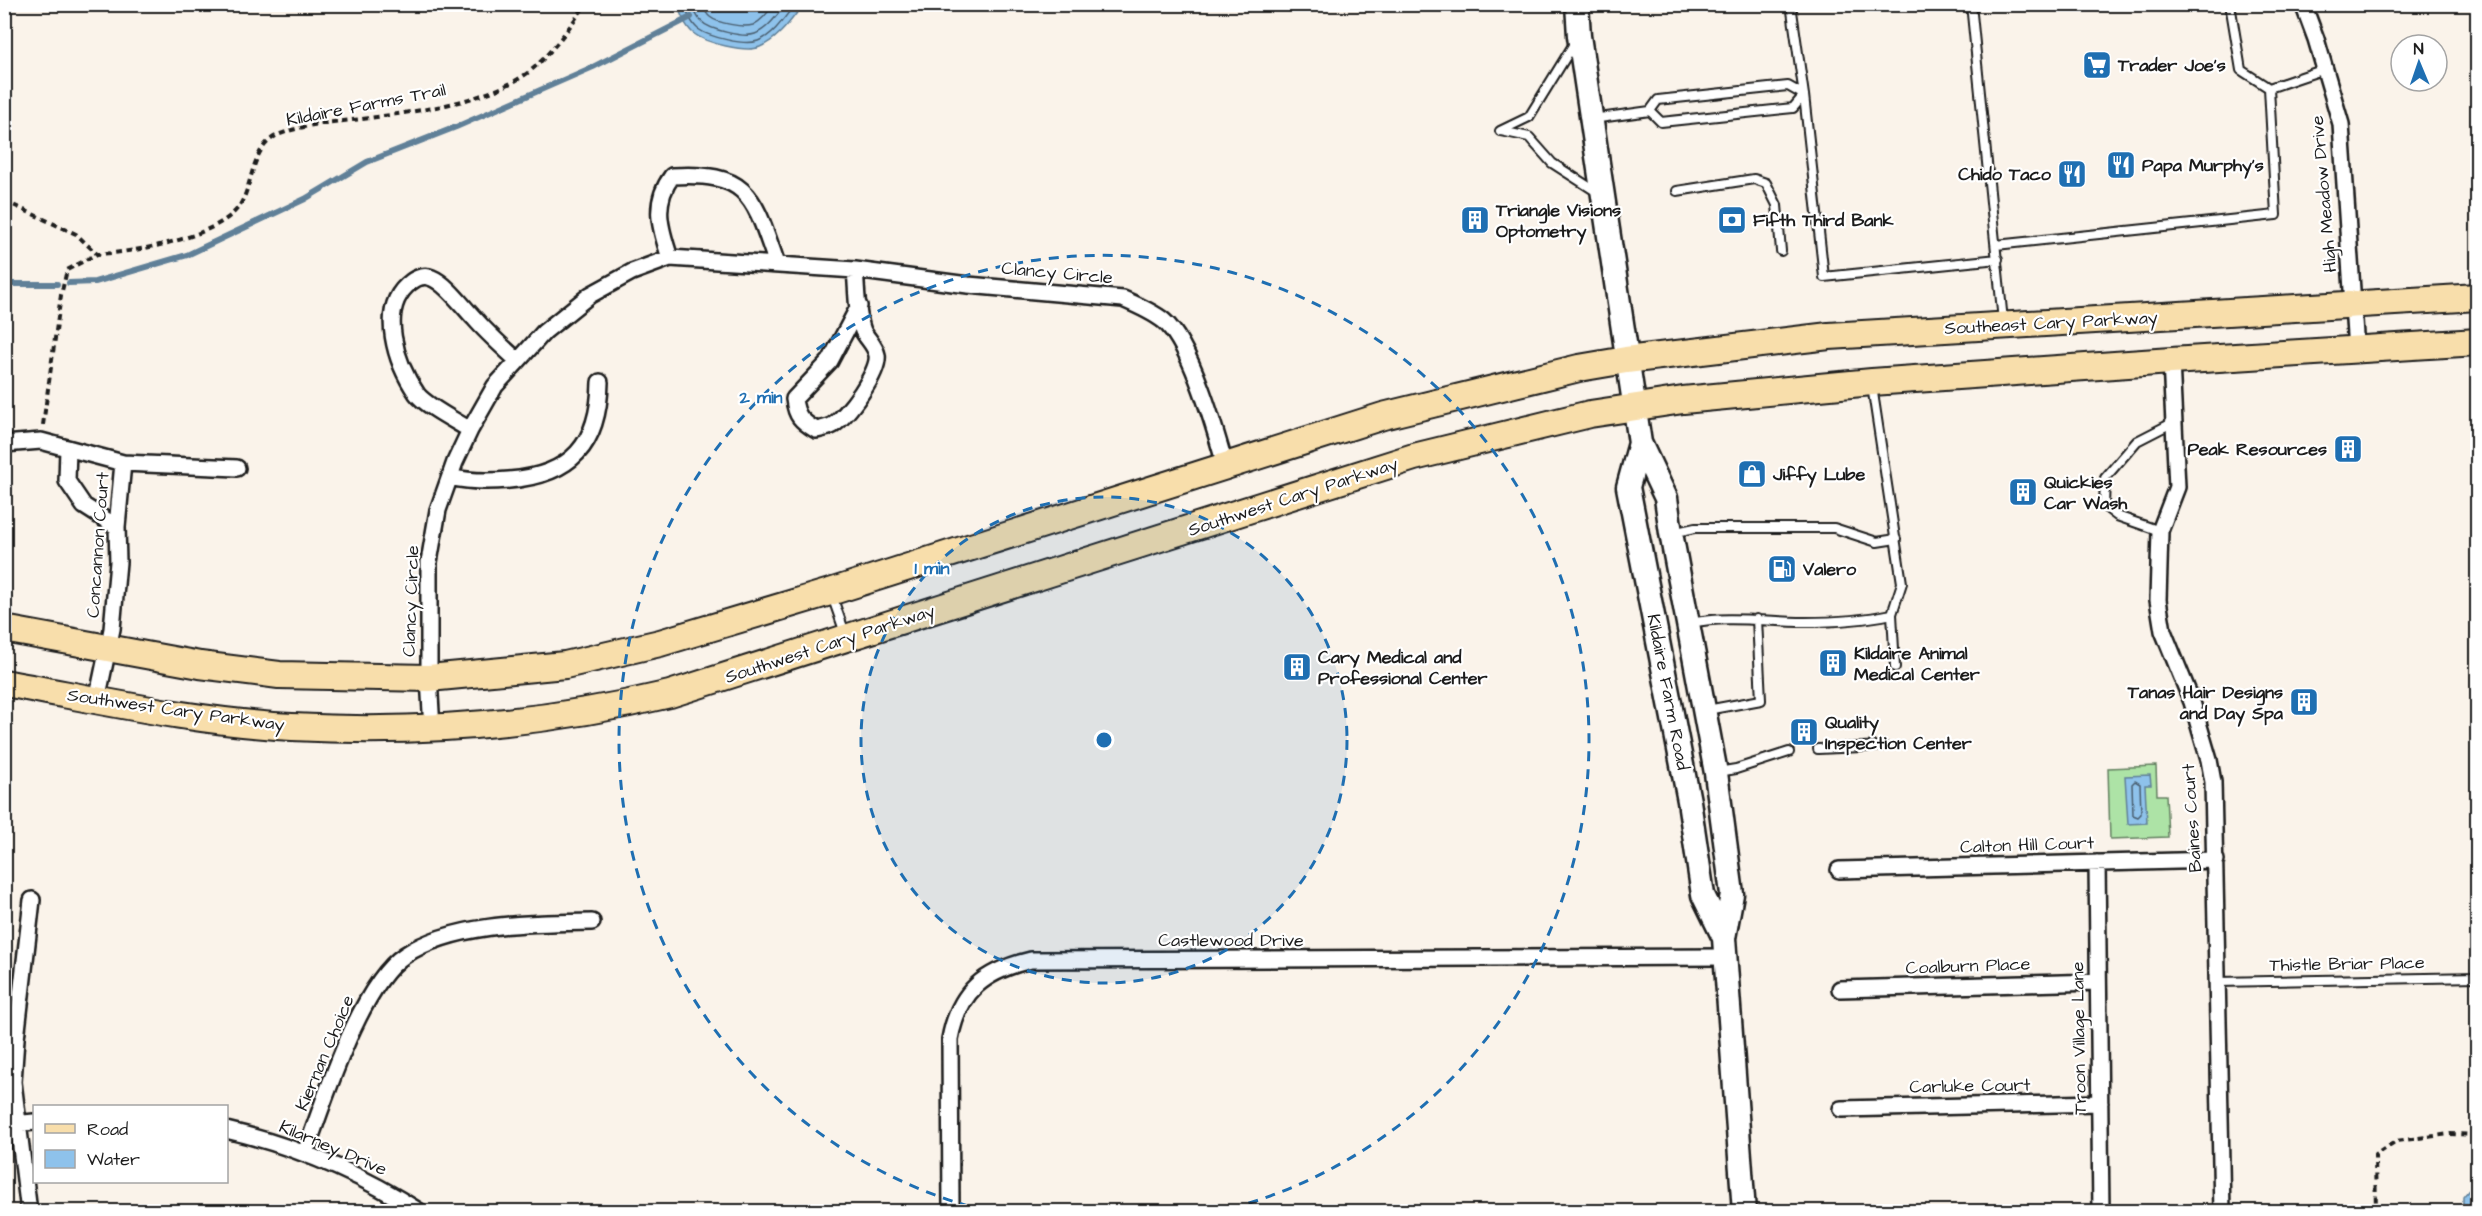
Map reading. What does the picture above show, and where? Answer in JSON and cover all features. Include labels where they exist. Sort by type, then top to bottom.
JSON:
[{"type":"main road","name":"Kildaire Farm Road","points":[[1576,4],[1626,360],[1640,443],[1666,498],[1716,773],[1732,894],[1725,947],[1744,1212]]},
{"type":"main road","name":"Southeast Cary Parkway","points":[[1626,360],[1829,336],[2478,297]]},
{"type":"main road","points":[[1634,407],[1872,382],[2478,342]]},
{"type":"main road","points":[[4,629],[106,649],[279,675],[429,678],[565,665],[660,642],[830,592],[1383,416],[1514,383],[1626,360]]},
{"type":"main road","name":"Southwest Cary Parkway","points":[[4,682],[185,715],[290,727],[432,729],[521,722],[626,705],[670,694],[847,639],[1414,457],[1590,414],[1634,407]]},
{"type":"main road","name":"Kildaire Farm Road","points":[[1640,443],[1628,487],[1689,801],[1703,895],[1725,947]]},
{"type":"street","name":"High Meadow Drive","points":[[2303,4],[2341,124],[2356,350]]},
{"type":"street","points":[[670,258],[658,207],[662,189],[672,176],[692,175],[720,178],[739,188],[753,201],[777,264]]},
{"type":"street","name":"Clancy Circle","points":[[432,729],[429,678],[429,562],[438,510],[470,430],[495,386],[544,332],[590,295],[632,272],[670,258],[855,270],[968,285],[1124,299],[1168,326],[1187,353],[1225,465]]},
{"type":"street","points":[[855,270],[863,330],[877,357],[876,364],[856,401],[845,414],[832,425],[816,430],[802,422],[796,413],[794,399],[830,361],[859,306]]},
{"type":"street","points":[[470,430],[419,397],[401,366],[394,343],[392,320],[405,286],[417,277],[432,278],[453,295],[518,361]]},
{"type":"street","name":"Baines Court","points":[[2171,361],[2177,487],[2160,531],[2158,600],[2163,632],[2192,702],[2213,782],[2222,1212]]},
{"type":"street","points":[[450,477],[466,481],[500,481],[545,475],[564,466],[580,450],[591,429],[599,406],[600,382]]},
{"type":"street","name":"Concannon Court","points":[[4,444],[41,441],[123,463],[237,468]]},
{"type":"street","points":[[68,448],[68,481],[84,506],[117,526]]},
{"type":"street","name":"Concannon Court","points":[[97,700],[112,629],[118,562],[117,526],[123,463]]},
{"type":"street","name":"Calton Hill Court","points":[[1839,870],[2216,860]]},
{"type":"street","name":"Troon Village Lane","points":[[2097,863],[2102,1212]]},
{"type":"street","points":[[29,1212],[11,1124],[16,1039],[32,900]]},
{"type":"street","name":"Kiernan Choice","points":[[305,1153],[350,1035],[369,997],[403,956],[424,944],[482,929],[539,922],[592,922]]},
{"type":"street","name":"Castlewood Drive","points":[[951,1212],[950,1050],[953,1024],[962,1002],[975,985],[1009,965],[1043,960],[1725,947]]},
{"type":"street","name":"Coalburn Place","points":[[1840,989],[2098,982]]},
{"type":"street","name":"Carluke Court","points":[[1841,1108],[2100,1103]]},
{"type":"street","points":[[11,1124],[33,1122]]},
{"type":"street","name":"Kilarney Drive","points":[[228,1131],[305,1153],[349,1171],[420,1212]]},
{"type":"lane","points":[[1791,4],[1804,95],[1824,277],[1998,259]]},
{"type":"lane","points":[[1971,4],[2003,325]]},
{"type":"lane","points":[[2230,4],[2241,70],[2269,88]]},
{"type":"lane","points":[[1579,36],[1529,117],[1500,131],[1529,136],[1552,163],[1603,195]]},
{"type":"lane","points":[[2269,88],[2325,69]]},
{"type":"lane","points":[[1592,119],[1650,111],[1658,100],[1788,86],[1804,95]]},
{"type":"lane","points":[[1996,246],[2276,215],[2269,88]]},
{"type":"lane","points":[[1650,111],[1661,122],[1793,108],[1804,95]]},
{"type":"lane","points":[[1677,191],[1754,179],[1766,183],[1777,205],[1781,251]]},
{"type":"lane","points":[[1872,382],[1902,583],[1892,614],[1895,667]]},
{"type":"lane","points":[[2160,531],[2117,516],[2104,506],[2105,478],[2137,441],[2174,422]]},
{"type":"lane","points":[[1671,533],[1695,528],[1834,528],[1877,542],[1896,539]]},
{"type":"lane","points":[[830,592],[847,639]]},
{"type":"lane","points":[[1689,623],[1712,619],[1804,622],[1866,620],[1892,614]]},
{"type":"lane","points":[[1705,710],[1761,700],[1756,619]]},
{"type":"lane","points":[[1818,749],[1884,746]]},
{"type":"lane","points":[[1716,773],[1789,752]]},
{"type":"lane","name":"Thistle Briar Place","points":[[2218,982],[2478,977]]},
{"type":"path","name":"Kildaire Farms Trail","points":[[98,254],[121,254],[197,234],[220,224],[238,208],[260,151],[275,136],[306,126],[434,109],[511,84],[537,65],[586,4]]},
{"type":"path","points":[[4,204],[11,204],[76,234],[98,254],[67,270],[61,295],[41,441]]},
{"type":"path","points":[[2376,1212],[2375,1155],[2396,1141],[2450,1134],[2478,1135]]},
{"type":"green space","points":[[2156,766],[2157,795],[2166,795],[2168,837],[2110,839],[2108,768]]},
{"type":"water","points":[[678,4],[803,5],[784,29],[767,44],[754,49],[745,49],[716,43],[693,33],[684,20]]},
{"type":"water","points":[[2150,775],[2151,785],[2145,785],[2147,823],[2128,824],[2125,776]]},
{"type":"water","points":[[2477,1180],[2477,1211],[2463,1211],[2463,1197]]},
{"type":"waterway","points":[[69,283],[95,282],[187,255],[305,199],[367,162],[456,127],[593,67],[691,17]]},
{"type":"waterway","points":[[4,284],[57,284]]},
{"type":"place","name":"Trader Joe's","points":[[2097,65]]},
{"type":"place","name":"Papa Murphy's","points":[[2121,165]]},
{"type":"place","name":"Chido Taco","points":[[2072,174]]},
{"type":"place","name":"Triangle Visions Optometry","points":[[1475,220]]},
{"type":"place","name":"Fifth Third Bank","points":[[1732,220]]},
{"type":"place","name":"Peak Resources","points":[[2348,449]]},
{"type":"place","name":"Jiffy Lube","points":[[1752,474]]},
{"type":"place","name":"Quickies Car Wash","points":[[2023,492]]},
{"type":"place","name":"Valero","points":[[1782,569]]},
{"type":"place","name":"Kildaire Animal Medical Center","points":[[1833,663]]},
{"type":"place","name":"Cary Medical and Professional Center","points":[[1297,667]]},
{"type":"place","name":"Tanas Hair Designs and Day Spa","points":[[2304,702]]},
{"type":"place","name":"Quality Inspection Center","points":[[1804,732]]}]
